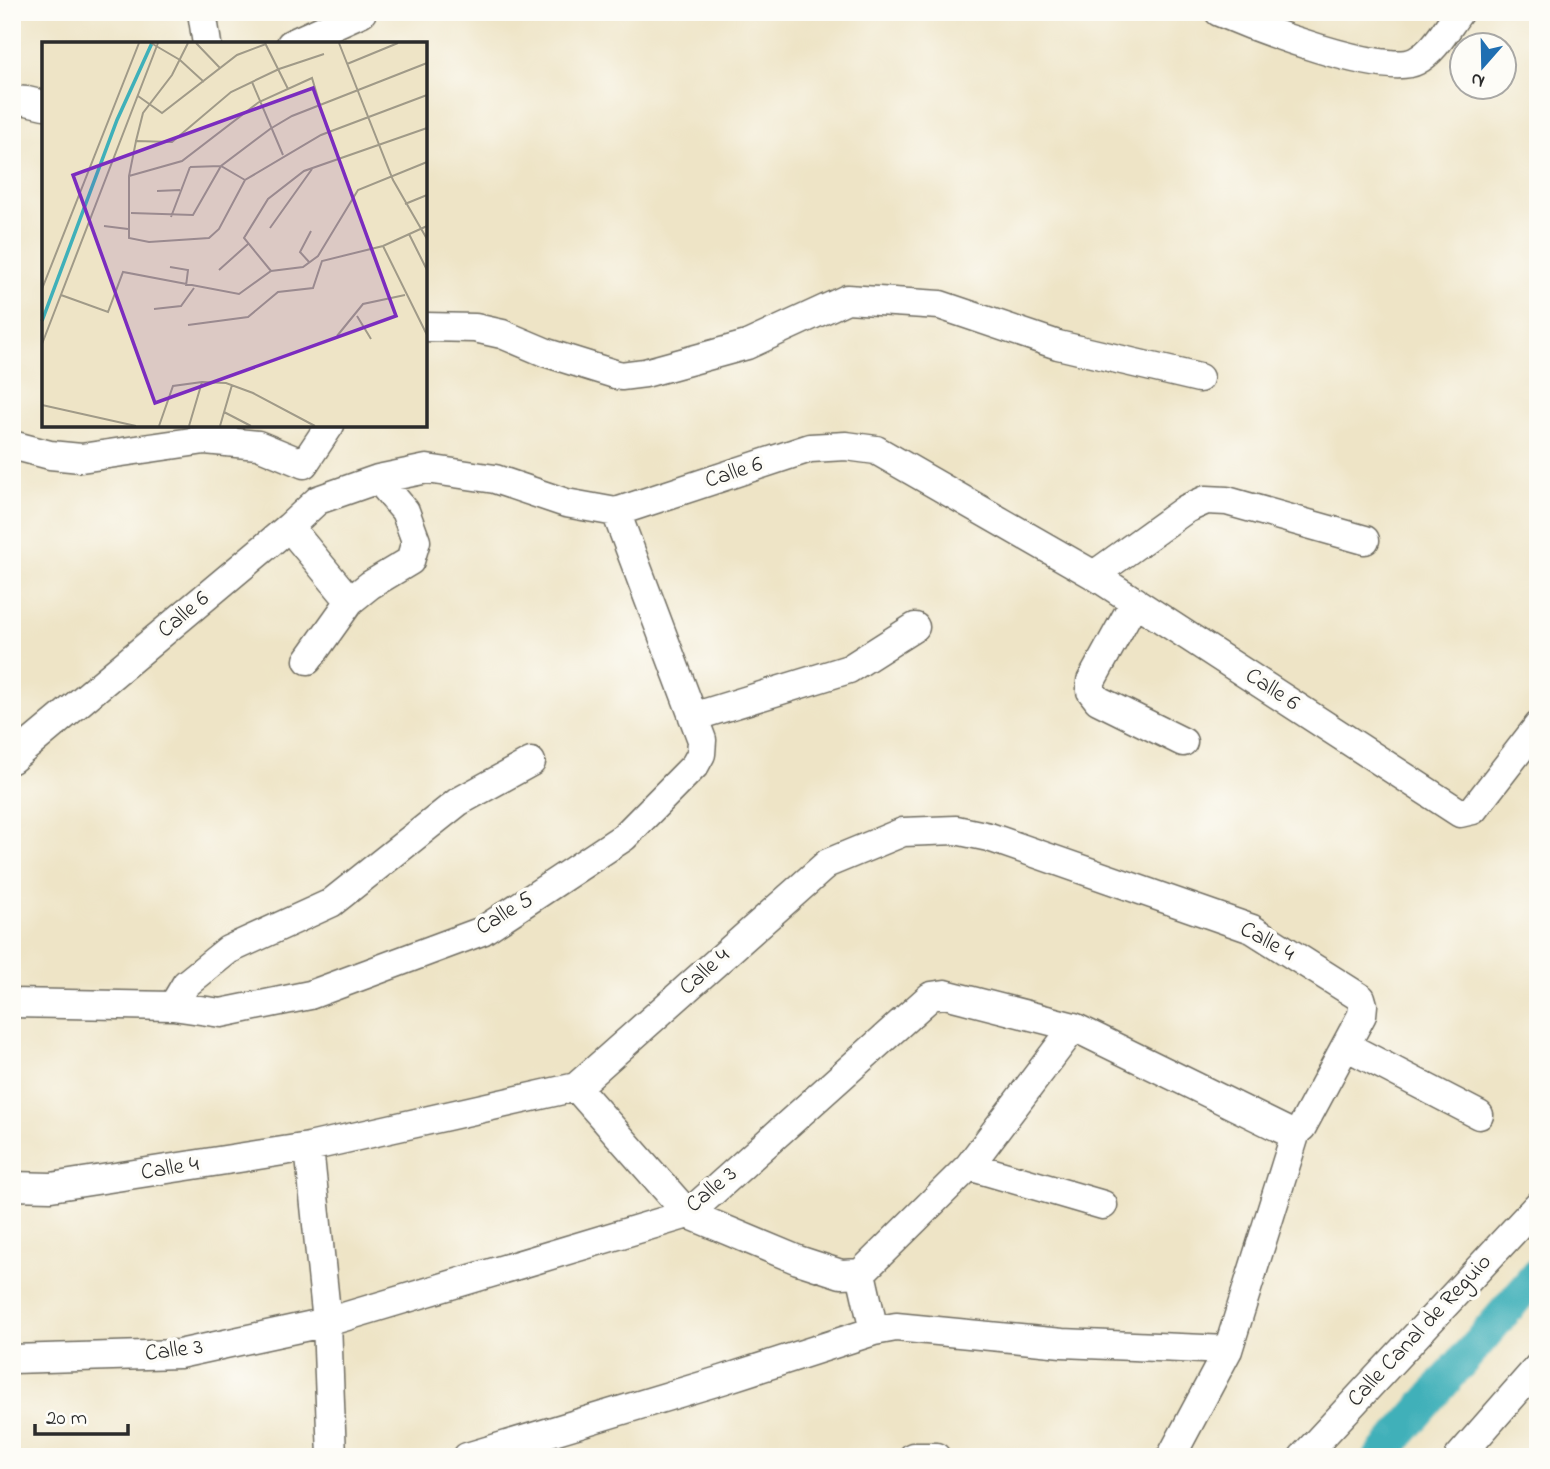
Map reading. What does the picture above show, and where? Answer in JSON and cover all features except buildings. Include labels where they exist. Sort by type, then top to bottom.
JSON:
[{"type":"street","points":[[202,12],[207,42]]},
{"type":"street","points":[[296,42],[362,12]]},
{"type":"street","points":[[1237,16],[1341,55],[1391,65],[1415,62],[1430,50],[1459,12]]},
{"type":"street","points":[[12,100],[42,105]]},
{"type":"street","points":[[427,327],[475,328],[502,334],[547,353],[621,376],[645,373],[747,345],[847,299],[940,305],[1058,345],[1199,378]]},
{"type":"street","points":[[304,464],[329,427]]},
{"type":"street","points":[[12,445],[50,455],[81,458],[205,440],[258,445],[304,464],[318,500]]},
{"type":"street","name":"Calle 6","points":[[12,759],[318,500],[378,479],[427,469],[495,479],[566,503],[616,512],[810,449],[846,446],[876,450],[1094,575],[1460,813],[1473,810],[1538,726]]},
{"type":"street","points":[[308,660],[350,601],[370,585],[410,561],[416,541],[405,511],[378,479]]},
{"type":"street","points":[[1094,575],[1186,509],[1206,500],[1227,500],[1365,540]]},
{"type":"street","name":"Calle 5","points":[[12,1003],[173,1006],[221,1013],[310,995],[482,931],[624,838],[702,754],[702,740],[616,512]]},
{"type":"street","points":[[289,527],[350,601]]},
{"type":"street","points":[[1135,601],[1091,681],[1091,691],[1098,700],[1183,742]]},
{"type":"street","points":[[693,718],[849,669],[915,627]]},
{"type":"street","points":[[173,1006],[186,984],[228,950],[331,903],[458,802],[531,762]]},
{"type":"street","name":"Calle 4","points":[[12,1186],[51,1187],[309,1147],[576,1087],[828,863],[904,832],[956,830],[989,837],[1252,929],[1361,998],[1362,1014],[1346,1046]]},
{"type":"street","name":"Calle 3","points":[[12,1359],[179,1354],[327,1322],[688,1214],[931,996],[944,995],[1074,1027],[1290,1133],[1297,1132]]},
{"type":"street","points":[[576,1087],[688,1214],[798,1260],[841,1274],[861,1273],[969,1166],[1074,1027]]},
{"type":"street","points":[[1171,1457],[1228,1350],[1297,1132],[1303,1128],[1346,1046],[1479,1115]]},
{"type":"street","points":[[309,1147],[327,1322],[332,1457]]},
{"type":"street","points":[[969,1166],[1102,1205]]},
{"type":"street","name":"Calle Canal de Reguio","points":[[1303,1457],[1538,1205]]},
{"type":"street","points":[[861,1273],[874,1331]]},
{"type":"street","points":[[467,1457],[735,1377],[874,1331],[896,1327],[1062,1343],[1228,1350]]},
{"type":"street","points":[[1459,1457],[1538,1367]]},
{"type":"street","points":[[913,1457],[936,1457]]},
{"type":"waterway","points":[[1380,1457],[1538,1273]]}]
